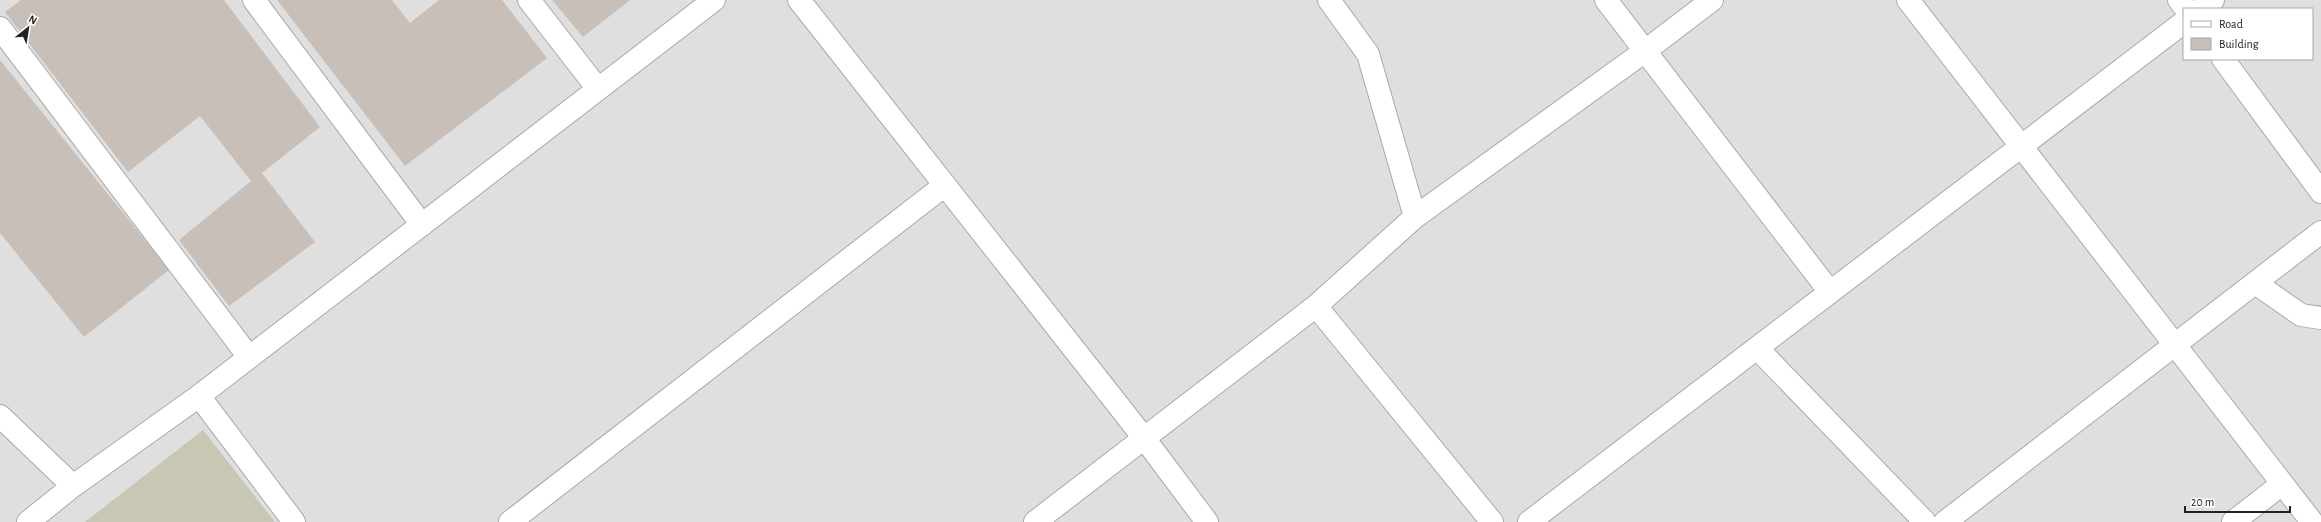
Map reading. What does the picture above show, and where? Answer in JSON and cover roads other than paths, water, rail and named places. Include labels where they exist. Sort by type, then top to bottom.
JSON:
[{"type":"street","points":[[254,0],[422,225]]},
{"type":"street","points":[[529,0],[598,89]]},
{"type":"street","points":[[28,522],[74,486],[199,396],[714,0]]},
{"type":"street","points":[[799,0],[1144,438],[1206,522]]},
{"type":"street","points":[[1329,0],[1368,54],[1415,217]]},
{"type":"street","points":[[1606,0],[1830,292]]},
{"type":"street","points":[[1035,522],[1316,306],[1415,217],[1645,51],[1712,0]]},
{"type":"street","points":[[1908,0],[2312,522]]},
{"type":"street","points":[[2179,0],[2185,8]]},
{"type":"street","points":[[2202,8],[2213,0]]},
{"type":"street","points":[[1530,522],[2183,23]]},
{"type":"street","points":[[0,28],[249,357]]},
{"type":"street","points":[[2224,60],[2321,192]]},
{"type":"street","points":[[510,522],[945,185]]},
{"type":"street","points":[[1945,522],[2321,232]]},
{"type":"street","points":[[2255,283],[2301,315],[2321,318]]},
{"type":"street","points":[[1316,306],[1492,522]]},
{"type":"street","points":[[1757,348],[1925,522]]},
{"type":"street","points":[[199,396],[294,522]]},
{"type":"street","points":[[0,416],[74,486]]},
{"type":"street","points":[[2233,522],[2282,484]]}]
